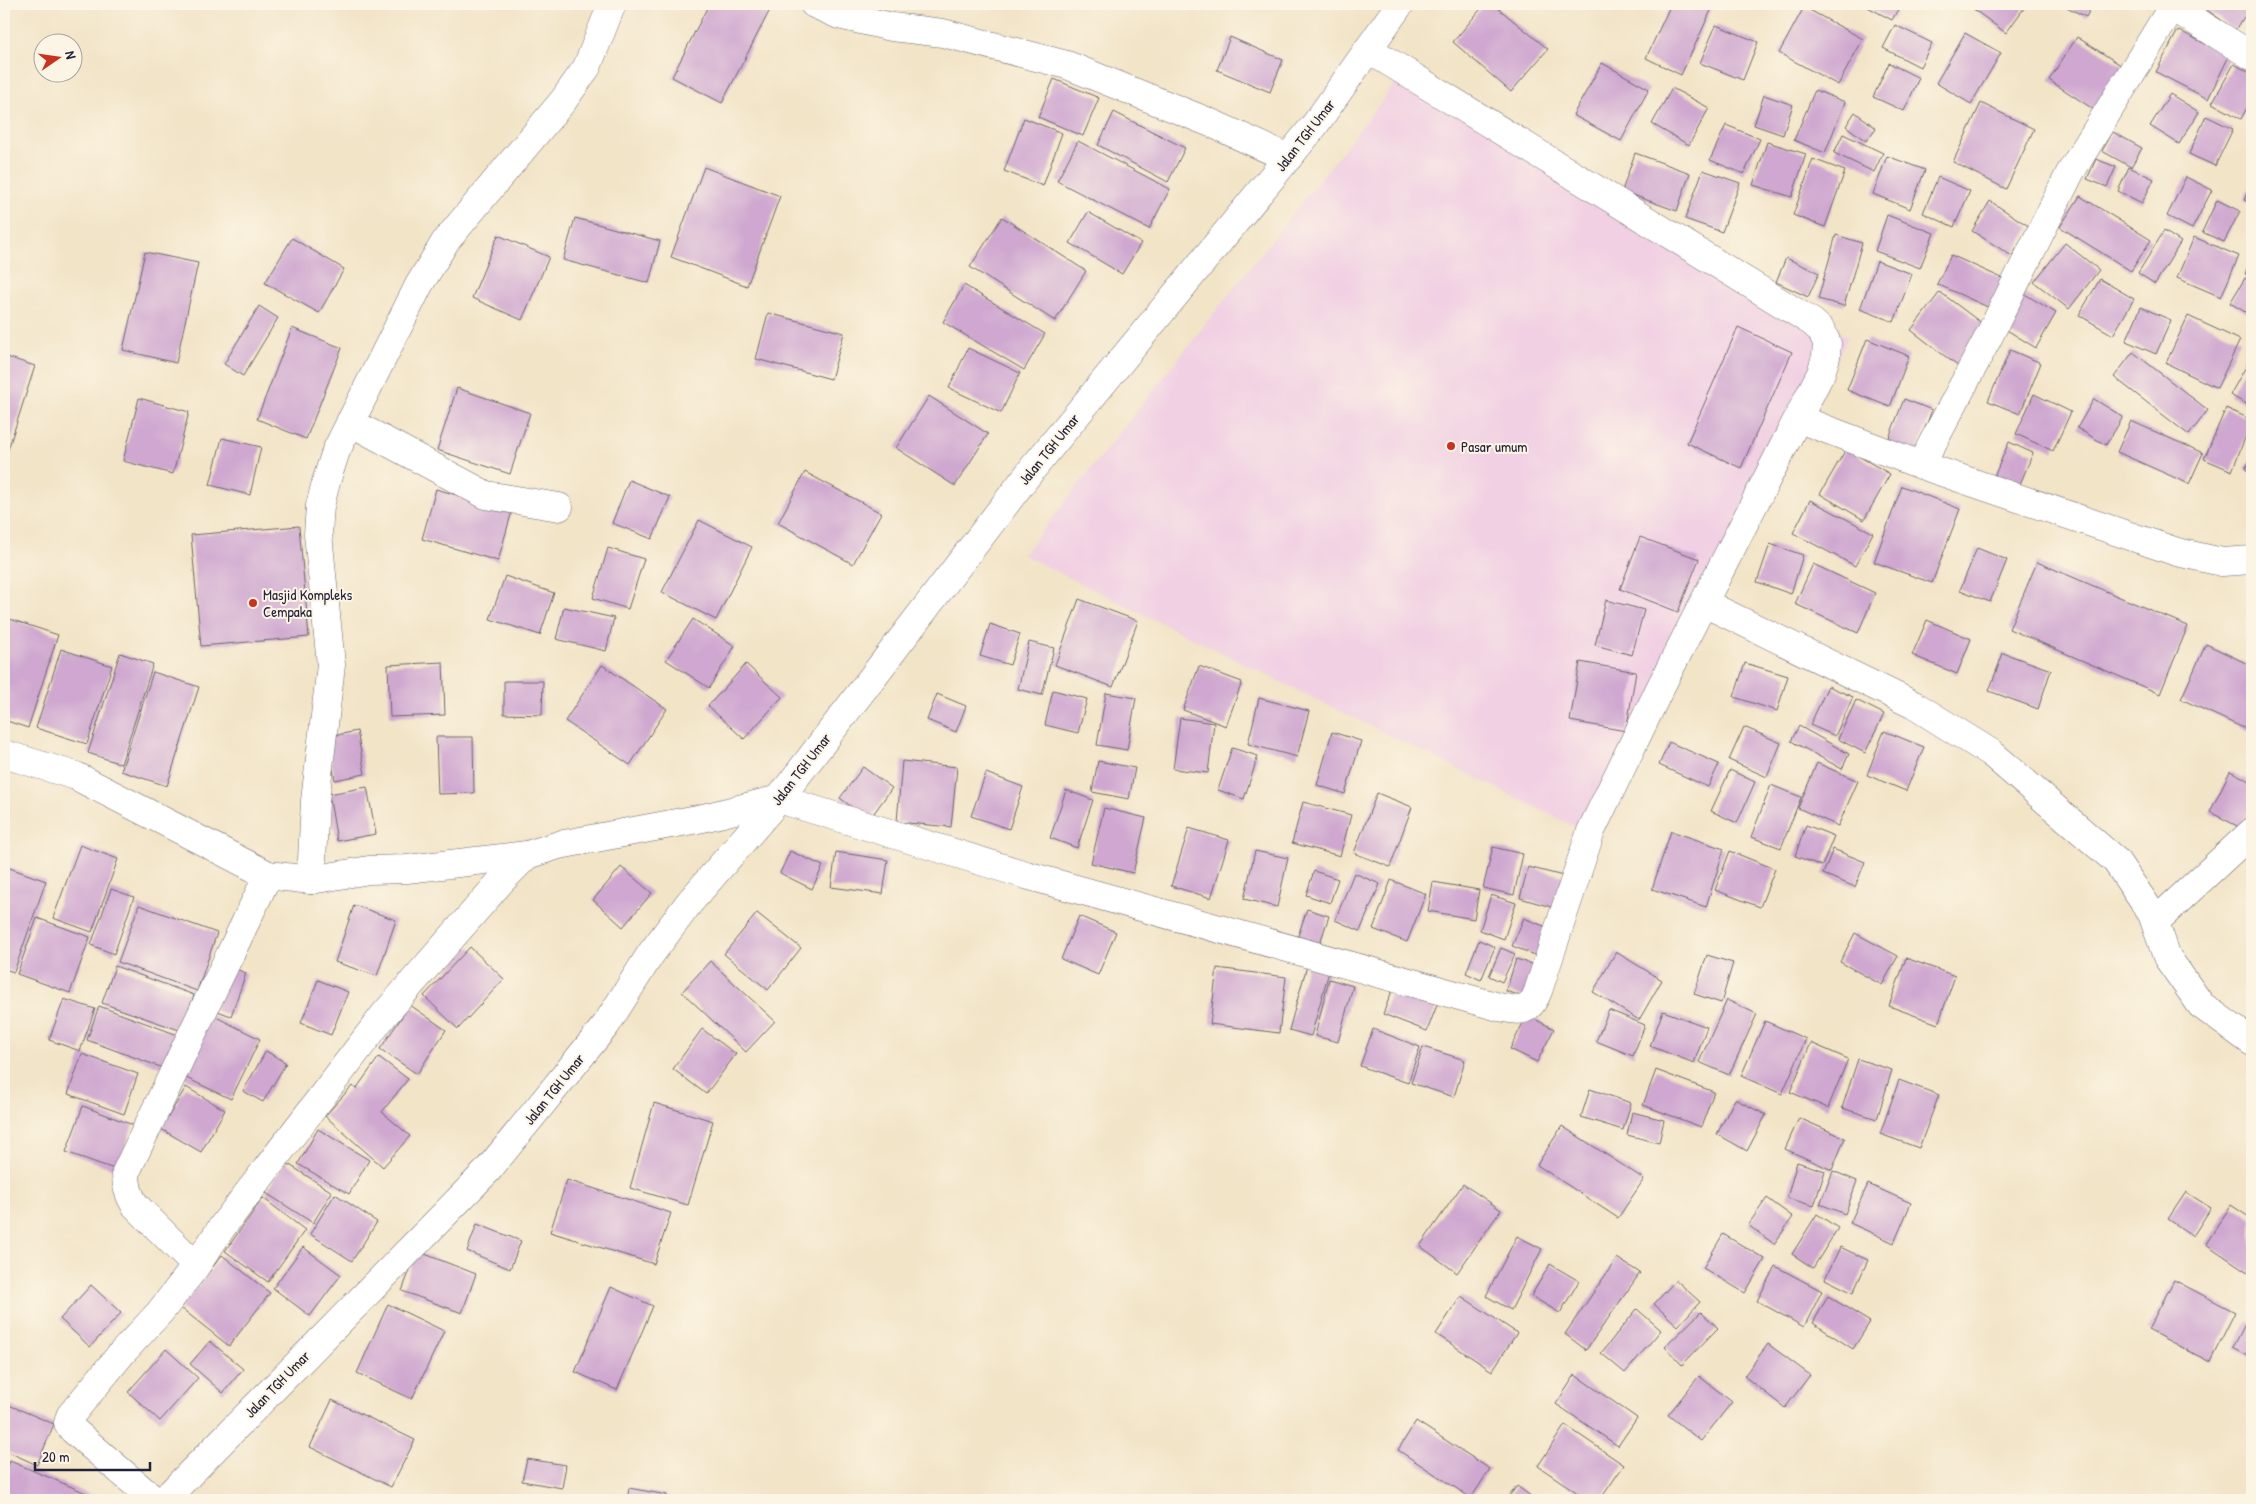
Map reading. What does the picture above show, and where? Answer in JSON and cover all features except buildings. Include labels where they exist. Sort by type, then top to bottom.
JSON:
[{"type":"street","points":[[311,880],[315,801],[331,665],[319,543],[320,506],[334,459],[350,422],[414,293],[444,242],[563,101],[587,67],[612,4]]},
{"type":"street","points":[[814,4],[839,15],[892,27],[943,33],[1067,65],[1211,123],[1288,158]]},
{"type":"street","name":"Jalan TGH Umar","points":[[164,1500],[488,1170],[606,1025],[650,955],[689,903],[778,799],[1033,468],[1314,126],[1400,4]]},
{"type":"street","points":[[1921,465],[1988,338],[2070,173],[2171,5],[2252,56]]},
{"type":"street","points":[[4,754],[76,776],[268,875],[311,880],[369,870],[407,869],[527,855],[559,845],[703,818],[778,799],[1026,875],[1499,1007],[1524,1010],[1534,1001],[1591,831],[1799,419],[1821,373],[1826,357],[1827,343],[1821,330],[1812,322],[1368,49]]},
{"type":"street","points":[[1799,419],[1921,465],[2177,552],[2222,562],[2252,560]]},
{"type":"street","points":[[350,422],[486,495],[558,507]]},
{"type":"street","points":[[1704,604],[1914,705],[1991,753],[2116,862],[2149,910],[2167,957],[2202,1005],[2252,1042]]},
{"type":"street","points":[[2149,910],[2252,832]]},
{"type":"street","points":[[154,1500],[73,1430],[68,1423],[70,1416],[80,1402],[160,1312],[196,1266],[222,1227],[384,1015],[502,880],[527,855]]},
{"type":"street","points":[[196,1266],[129,1196],[126,1172],[268,875]]},
{"type":"shaded area","name":"Pasar umum","points":[[1403,74],[1848,337],[1596,837],[1023,555]]},
{"type":"place","name":"Pasar umum","points":[[1451,446]]},
{"type":"place","name":"Masjid Kompleks Cempaka","points":[[253,603]]}]
